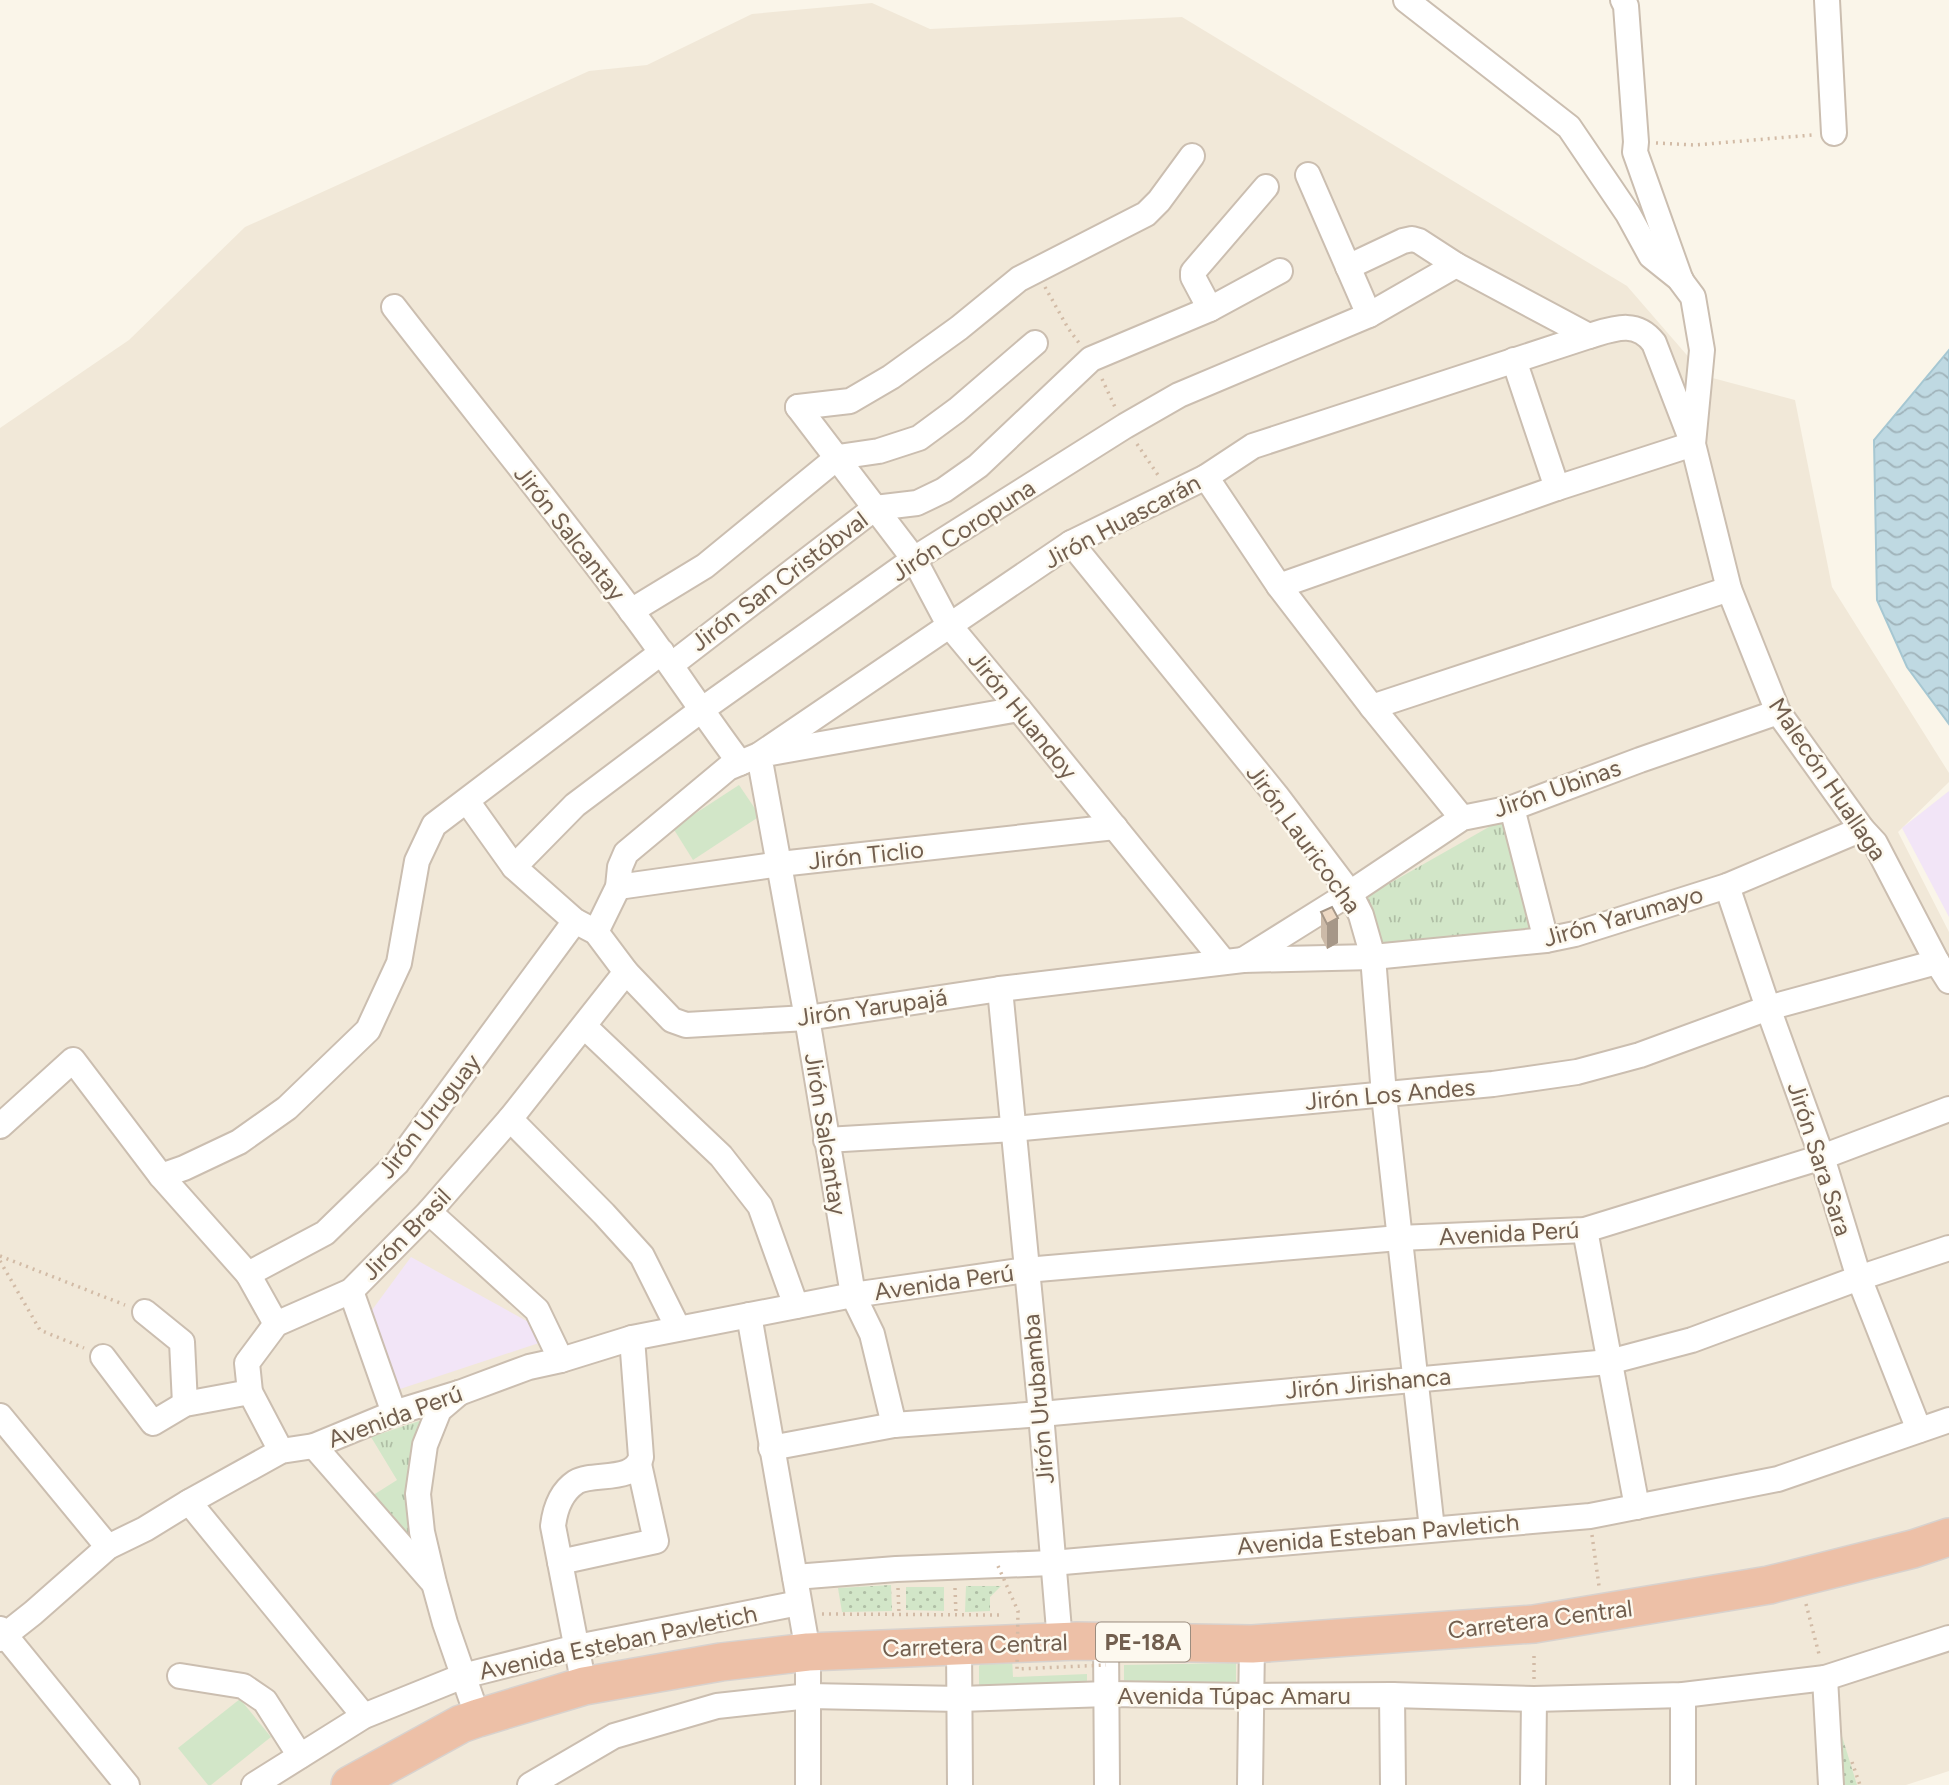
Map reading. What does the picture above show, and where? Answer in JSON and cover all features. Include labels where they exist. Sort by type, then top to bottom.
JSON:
[{"type":"highway","name":"Carretera Central","points":[[350,1785],[461,1724],[478,1718],[584,1686],[721,1662],[958,1630],[1059,1628],[1106,1654],[1534,1624],[1800,1579],[1949,1537]]},
{"type":"street","points":[[1406,0],[1569,127],[1628,214],[1651,256],[1681,281]]},
{"type":"street","name":"Malecón Huallaga","points":[[1623,0],[1626,6],[1635,152],[1681,281],[1693,297],[1702,350],[1693,444],[1729,589],[1778,712],[1862,829],[1875,843],[1943,972]]},
{"type":"street","points":[[1827,0],[1834,133]]},
{"type":"street","points":[[1036,271],[1146,214],[1159,201],[1192,156]]},
{"type":"street","points":[[1308,175],[1370,315]]},
{"type":"street","points":[[1210,309],[1193,272],[1266,187]]},
{"type":"street","points":[[1348,267],[1412,239],[1589,335]]},
{"type":"street","name":"Jirón Coropuna","points":[[514,867],[575,805],[700,711],[914,559],[1179,395],[1370,315],[1457,265]]},
{"type":"street","name":"Jirón Huandoy","points":[[1036,271],[1019,279],[959,328],[891,377],[850,401],[798,407],[914,559],[949,625],[1115,827],[1233,961]]},
{"type":"street","name":"Jirón San Cristóbval","points":[[161,1176],[184,1168],[249,1135],[287,1108],[368,1030],[400,963],[416,861],[434,825],[875,508],[917,503],[944,490],[978,466],[1091,359],[1210,309],[1280,271]]},
{"type":"street","name":"Jirón Salcantay","points":[[394,307],[631,611],[666,658],[700,711],[750,759],[780,864],[853,1295],[872,1334],[894,1425]]},
{"type":"street","name":"Jirón Huascarán","points":[[585,927],[618,887],[620,867],[626,853],[729,768],[750,759],[1071,543],[1206,477],[1253,446],[1620,327],[1648,335],[1654,343],[1693,444]]},
{"type":"street","points":[[631,611],[705,566],[838,457],[879,451],[919,438],[957,410],[1035,343]]},
{"type":"street","points":[[1514,360],[1557,488]]},
{"type":"street","points":[[1279,586],[1557,488],[1693,444]]},
{"type":"street","points":[[1206,477],[1279,586],[1462,818]]},
{"type":"street","name":"Jirón Lauricocha","points":[[1071,543],[1276,795],[1350,893],[1362,915],[1373,957],[1384,1094],[1432,1529]]},
{"type":"street","points":[[1372,707],[1729,589]]},
{"type":"street","points":[[750,759],[1019,709]]},
{"type":"street","name":"Jirón Ubinas","points":[[1233,961],[1350,893],[1462,818],[1512,808],[1778,712]]},
{"type":"street","name":"Jirón Yarupajá","points":[[467,801],[514,867],[585,927],[672,1020],[686,1025],[807,1018],[1000,989],[1233,961],[1373,957]]},
{"type":"street","points":[[1512,808],[1546,940]]},
{"type":"street","name":"Jirón Ticlio","points":[[618,887],[780,864],[1115,827]]},
{"type":"street","name":"Jirón Yarumayo","points":[[1373,957],[1546,940],[1575,934],[1727,886],[1862,829]]},
{"type":"street","name":"Jirón Sara Sara","points":[[1727,886],[1822,1157],[1859,1278],[1919,1430]]},
{"type":"street","name":"Jirón Uruguay","points":[[248,1274],[326,1233],[397,1163],[585,927]]},
{"type":"street","name":"Jirón Brasil","points":[[250,1392],[247,1363],[276,1324],[351,1291],[429,1212],[510,1119],[626,972]]},
{"type":"street","name":"Jirón Los Andes","points":[[827,1140],[1014,1129],[1493,1084],[1577,1072],[1640,1055],[1768,1008],[1943,972]]},
{"type":"street","name":"Jirón Urubamba","points":[[1000,989],[1059,1628]]},
{"type":"street","points":[[585,1027],[721,1156],[760,1206],[796,1306]]},
{"type":"street","points":[[0,1126],[73,1060],[161,1176],[248,1274],[276,1324]]},
{"type":"street","name":"Avenida Perú","points":[[2,1634],[33,1613],[108,1547],[145,1529],[281,1451],[314,1446],[394,1413],[529,1367],[632,1338],[853,1295],[1026,1270],[1399,1238],[1585,1230],[1822,1157],[1949,1110]]},
{"type":"street","points":[[510,1119],[642,1256],[678,1328]]},
{"type":"street","points":[[429,1212],[537,1310],[561,1360]]},
{"type":"street","points":[[1585,1230],[1637,1507]]},
{"type":"street","name":"Jirón Jirishanca","points":[[771,1448],[894,1425],[1609,1362],[1692,1340],[1949,1248]]},
{"type":"street","points":[[351,1291],[394,1413]]},
{"type":"street","points":[[145,1312],[182,1342],[185,1404]]},
{"type":"street","points":[[749,1315],[808,1652],[808,1785]]},
{"type":"street","points":[[560,1562],[656,1541],[639,1464],[641,1457],[632,1338]]},
{"type":"street","points":[[103,1357],[153,1423],[185,1404],[250,1392],[281,1451]]},
{"type":"street","points":[[459,1393],[439,1410],[425,1445],[418,1494],[422,1532],[434,1583],[478,1718]]},
{"type":"street","points":[[0,1416],[108,1547]]},
{"type":"street","name":"Avenida Esteban Pavletich","points":[[795,1577],[896,1569],[1052,1563],[1590,1516],[1778,1479],[1949,1420]]},
{"type":"street","points":[[314,1446],[434,1583]]},
{"type":"street","points":[[584,1686],[553,1526],[555,1514],[561,1498],[577,1481],[632,1471],[639,1464]]},
{"type":"street","points":[[189,1502],[364,1716]]},
{"type":"street","name":"Avenida Esteban Pavletich","points":[[254,1785],[364,1716],[463,1676],[577,1647],[800,1608]]},
{"type":"street","points":[[958,1630],[960,1785]]},
{"type":"street","points":[[2,1634],[127,1785]]},
{"type":"street","name":"Avenida Túpac Amaru","points":[[530,1785],[614,1735],[717,1706],[809,1696],[960,1699],[1108,1694],[1392,1695],[1534,1699],[1684,1695],[1825,1678],[1949,1638]]},
{"type":"street","points":[[1250,1785],[1252,1644]]},
{"type":"street","points":[[1106,1654],[1107,1785]]},
{"type":"street","points":[[180,1676],[243,1686],[265,1701],[300,1756]]},
{"type":"street","points":[[1825,1678],[1831,1785]]},
{"type":"street","points":[[1392,1695],[1393,1785]]},
{"type":"street","points":[[1683,1785],[1684,1695]]},
{"type":"street","points":[[1533,1785],[1534,1699]]},
{"type":"path","points":[[1636,142],[1695,145],[1834,133]]},
{"type":"path","points":[[1036,271],[1068,328],[1091,359],[1125,426],[1171,494]]},
{"type":"path","points":[[0,1258],[145,1312]]},
{"type":"path","points":[[0,1258],[40,1330],[103,1357]]},
{"type":"path","points":[[1590,1516],[1600,1591]]},
{"type":"path","points":[[999,1566],[1018,1611],[1017,1669],[1106,1654]]},
{"type":"path","points":[[955,1567],[958,1630]]},
{"type":"path","points":[[1800,1579],[1825,1678]]},
{"type":"path","points":[[800,1608],[958,1630],[1059,1628]]},
{"type":"path","points":[[1534,1624],[1534,1699]]},
{"type":"shaded area","points":[[872,3],[930,29],[1182,17],[1627,286],[1705,376],[1795,400],[1832,587],[1949,773],[1949,782],[1898,832],[1949,932],[1949,1771],[1906,1785],[0,1785],[0,428],[129,340],[245,227],[589,71],[647,65],[752,14]]},
{"type":"shaded area","points":[[1949,791],[1949,917],[1902,828]]},
{"type":"shaded area","points":[[411,1257],[534,1325],[539,1343],[391,1392],[361,1325]]},
{"type":"green space","points":[[739,785],[760,816],[693,860],[673,828]]},
{"type":"green space","points":[[1503,819],[1536,931],[1382,947],[1362,899]]},
{"type":"green space","points":[[431,1417],[413,1482],[406,1551],[356,1506],[397,1480],[371,1437]]},
{"type":"green space","points":[[891,1585],[892,1611],[842,1612],[838,1588]]},
{"type":"green space","points":[[966,1586],[1001,1586],[990,1597],[990,1611],[965,1612]]},
{"type":"green space","points":[[906,1587],[944,1587],[944,1611],[906,1610]]},
{"type":"green space","points":[[1012,1656],[1013,1677],[1087,1674],[1087,1686],[979,1689],[979,1666],[986,1658]]},
{"type":"green space","points":[[1236,1663],[1236,1685],[1124,1687],[1124,1665]]},
{"type":"green space","points":[[1830,1697],[1857,1785],[1835,1785]]},
{"type":"green space","points":[[240,1699],[271,1737],[208,1785],[178,1748]]},
{"type":"water","points":[[1949,350],[1949,724],[1907,667],[1877,600],[1874,440]]},
{"type":"building","points":[[1332,907],[1338,918],[1327,924],[1321,912]]}]
